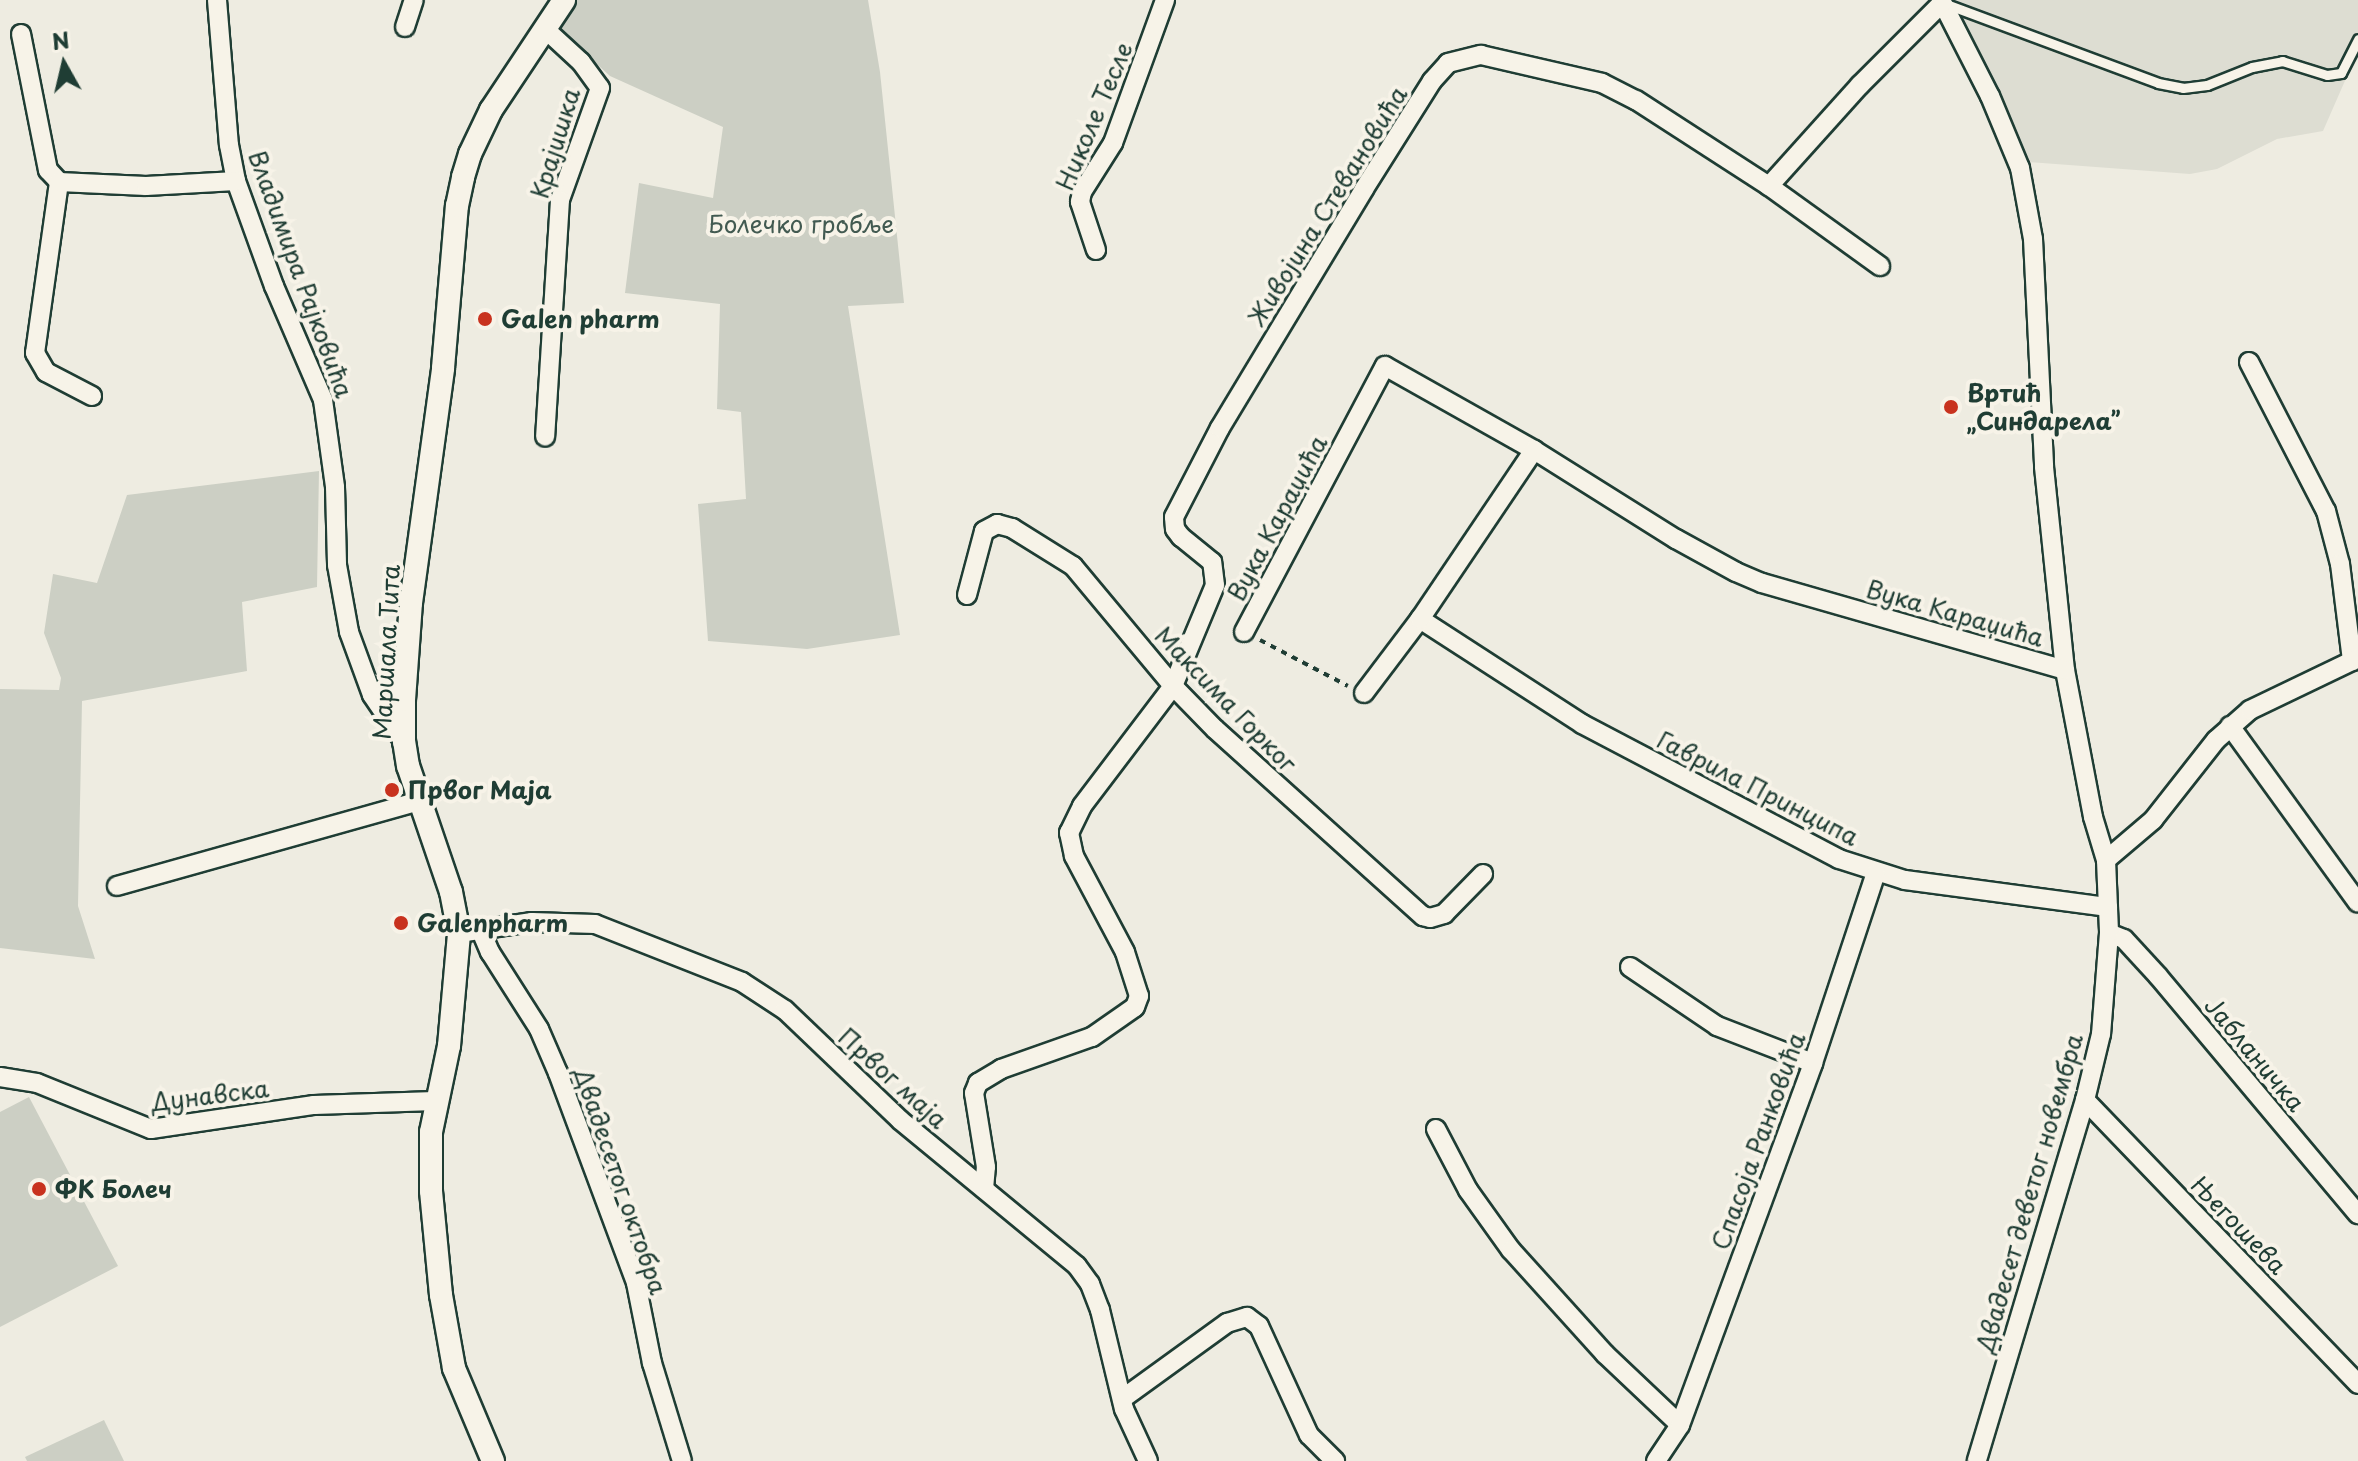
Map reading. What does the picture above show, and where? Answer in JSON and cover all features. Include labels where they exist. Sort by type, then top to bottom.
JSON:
[{"type":"street","name":"Владимира Рајковића","points":[[217,0],[229,145],[236,181],[274,286],[323,400],[335,487],[337,565],[349,632],[372,695],[404,742]]},
{"type":"street","points":[[405,27],[414,0]]},
{"type":"street","name":"Маршала Тита","points":[[493,1461],[468,1408],[446,1333],[431,1191],[435,1101],[449,1046],[470,932],[451,892],[419,801],[404,742],[411,603],[443,368],[457,206],[478,136],[564,0]]},
{"type":"street","name":"Николе Тесле","points":[[1096,250],[1080,202],[1082,192],[1113,143],[1165,0]]},
{"type":"street","points":[[1769,186],[1860,85],[1942,2]]},
{"type":"street","name":"Двадесет деветог новембра","points":[[1942,2],[1990,96],[2020,168],[2033,239],[2044,467],[2065,670],[2093,817],[2106,860],[2109,933],[2101,1034],[2085,1100],[1977,1461]]},
{"type":"street","name":"Крајишка","points":[[544,28],[581,62],[600,88],[560,200],[545,437]]},
{"type":"street","points":[[21,34],[48,170],[59,182],[146,186],[236,181]]},
{"type":"street","name":"Живојина Стевановића","points":[[1173,686],[1217,576],[1212,562],[1175,529],[1174,517],[1228,414],[1381,162],[1432,81],[1448,63],[1466,56],[1481,55],[1602,83],[1636,100],[1769,186],[1880,266]]},
{"type":"street","points":[[59,182],[35,353],[46,372],[92,396]]},
{"type":"street","points":[[2106,860],[2153,820],[2230,726],[2274,696],[2355,659],[2340,564],[2326,511],[2279,414],[2249,362]]},
{"type":"street","name":"Вука Караџића","points":[[1244,632],[1385,366],[1534,450],[1676,539],[1762,583],[2065,670]]},
{"type":"street","points":[[1364,693],[1420,619],[1534,450]]},
{"type":"street","name":"Максима Горког","points":[[967,595],[984,531],[997,524],[1012,528],[1073,566],[1173,686],[1273,783],[1423,916],[1430,918],[1444,914],[1483,874]]},
{"type":"street","name":"Гаврила Принципа","points":[[1420,619],[1582,724],[1839,859],[1876,873],[2013,897],[2108,907]]},
{"type":"street","points":[[984,1189],[986,1167],[974,1093],[978,1083],[1001,1069],[1092,1037],[1135,1007],[1139,996],[1134,975],[1074,856],[1069,833],[1082,806],[1173,686]]},
{"type":"street","points":[[2230,726],[2358,903]]},
{"type":"street","points":[[117,886],[419,801]]},
{"type":"street","name":"Спасоја Ранковића","points":[[1656,1461],[1680,1425],[1813,1063],[1876,873]]},
{"type":"street","name":"Првог маја","points":[[470,932],[544,921],[595,924],[742,982],[785,1010],[900,1120],[1077,1266],[1090,1284],[1110,1345],[1122,1399],[1148,1461]]},
{"type":"street","name":"Двадесетог октобра","points":[[470,932],[490,952],[539,1029],[558,1073],[636,1283],[652,1363],[682,1461]]},
{"type":"street","name":"Јабланичка","points":[[2109,933],[2124,939],[2158,976],[2358,1214]]},
{"type":"street","points":[[1630,967],[1717,1026],[1813,1063]]},
{"type":"street","name":"Дунавска","points":[[0,1077],[37,1083],[134,1126],[151,1129],[314,1105],[435,1101]]},
{"type":"street","name":"Његошева","points":[[2085,1100],[2358,1384]]},
{"type":"street","points":[[1436,1129],[1468,1190],[1511,1250],[1605,1354],[1680,1425]]},
{"type":"street","points":[[1122,1399],[1227,1323],[1247,1317],[1259,1326],[1309,1435],[1335,1461]]},
{"type":"lane","points":[[1942,2],[2158,83],[2183,88],[2207,85],[2252,67],[2282,61],[2327,75],[2341,73],[2358,39]]},
{"type":"path","name":"Вука Караџића","points":[[1244,632],[1364,693]]},
{"type":"shaded area","points":[[1952,0],[2358,0],[2358,51],[2323,131],[2277,139],[2217,169],[2190,174],[2028,162]]},
{"type":"green space","name":"Болечко гробље","points":[[564,0],[868,0],[880,72],[904,303],[848,306],[900,635],[807,649],[708,641],[698,504],[746,499],[741,412],[717,409],[720,304],[625,293],[639,183],[713,198],[723,127],[610,76],[549,21]]},
{"type":"green space","points":[[319,471],[317,587],[242,602],[247,671],[82,701],[78,906],[95,959],[0,948],[0,689],[59,690],[61,678],[44,633],[53,574],[97,583],[127,495]]},
{"type":"green space","name":"ФК Болеч","points":[[29,1097],[118,1266],[0,1327],[0,1112]]},
{"type":"green space","points":[[104,1420],[124,1461],[27,1461],[25,1457]]},
{"type":"place","name":"Galen pharm","points":[[485,319]]},
{"type":"place","name":"Вртић „Синдарела”","points":[[1951,407]]},
{"type":"place","name":"Првог Маја","points":[[392,790]]},
{"type":"place","name":"Galenpharm","points":[[401,923]]},
{"type":"place","name":"ФК Болеч","points":[[39,1189]]}]
